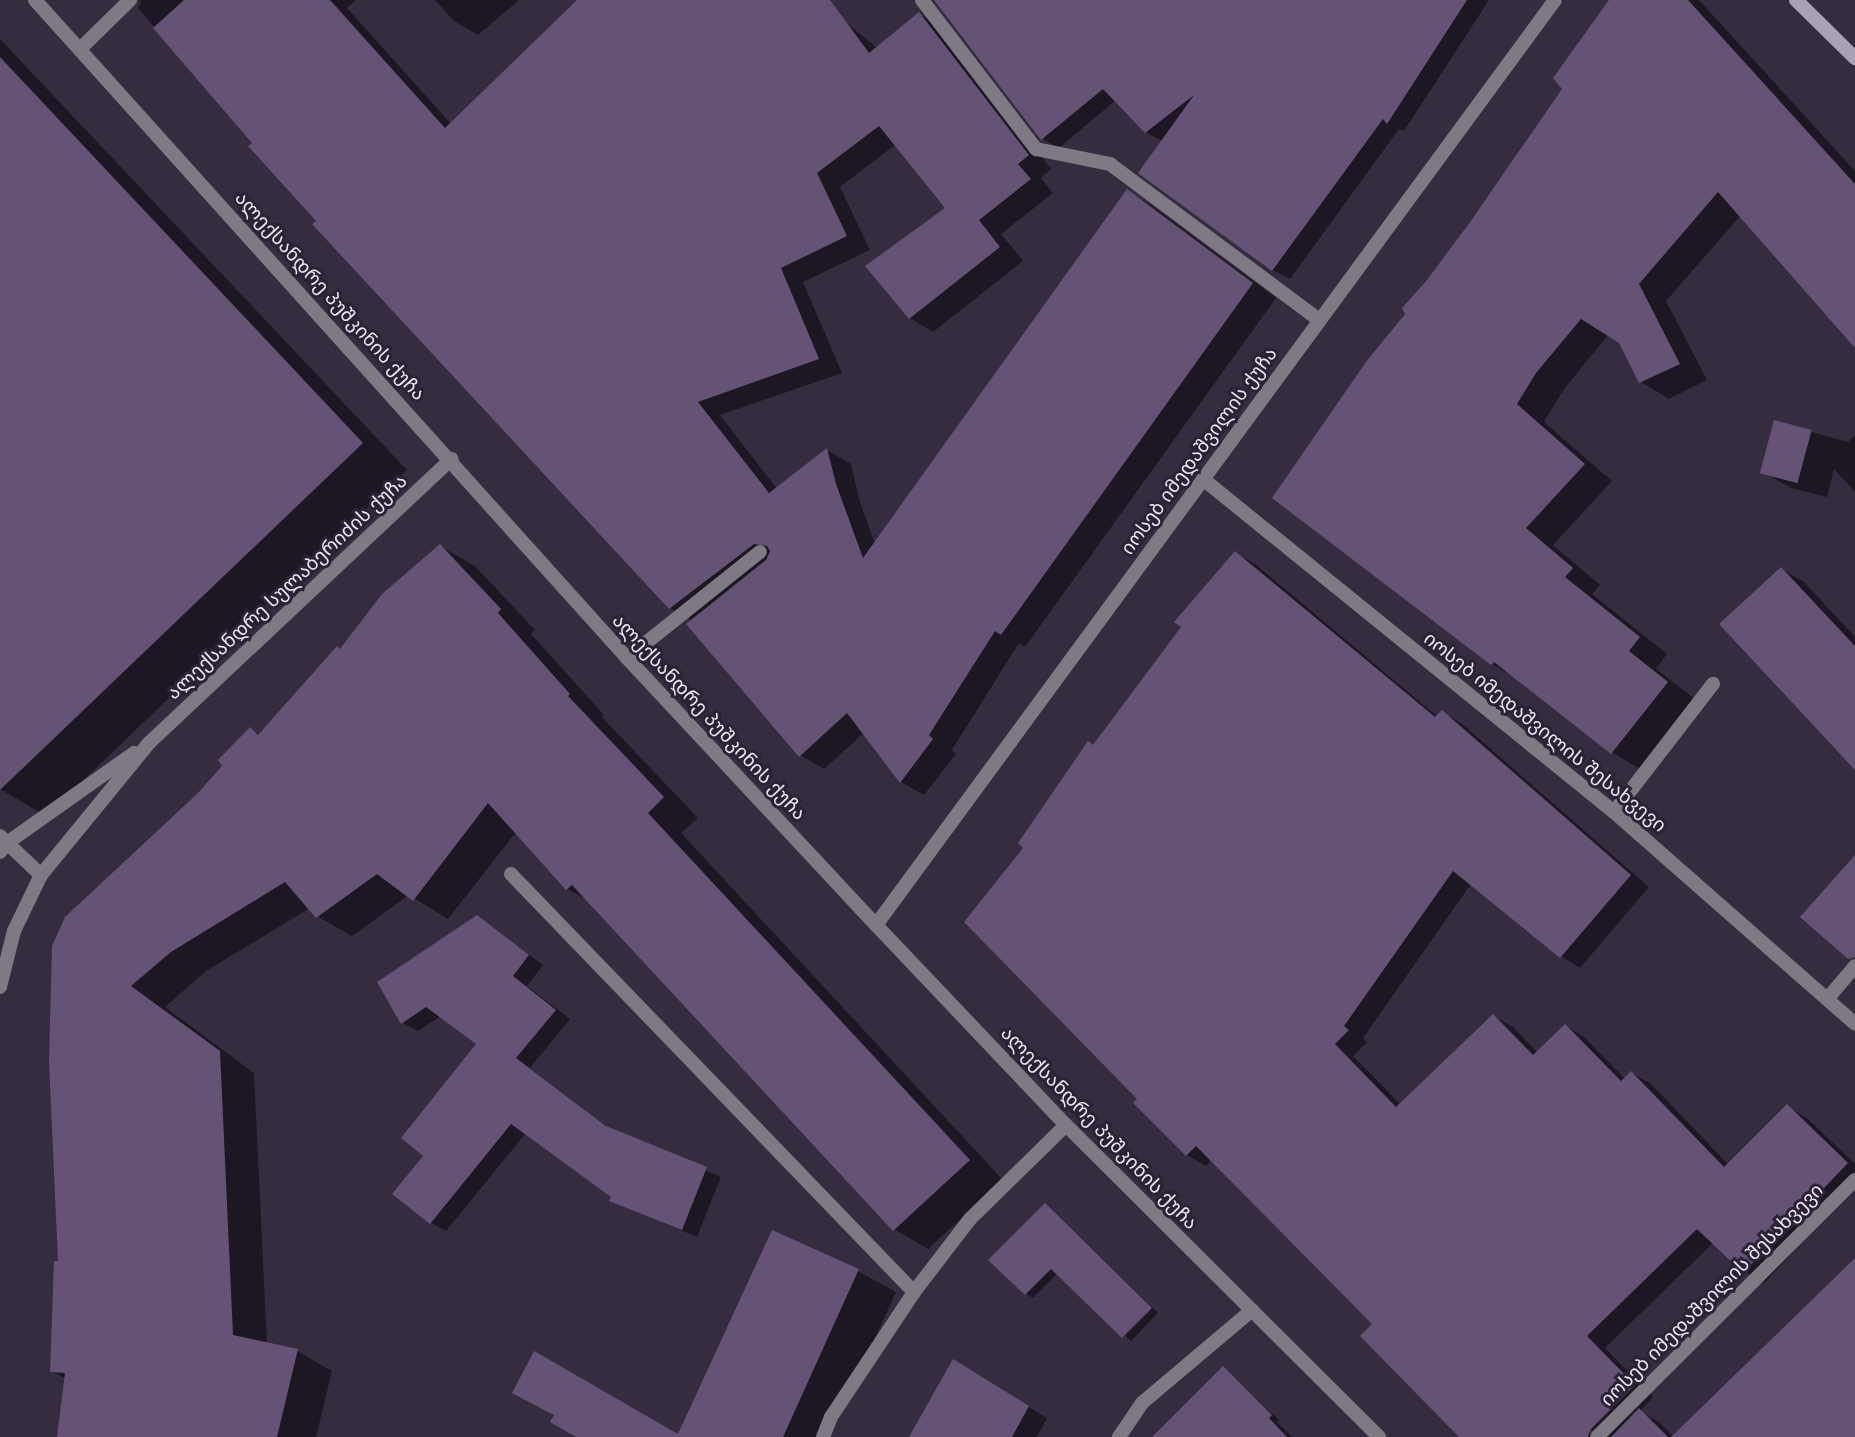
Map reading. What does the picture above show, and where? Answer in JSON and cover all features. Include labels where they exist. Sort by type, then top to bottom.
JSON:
[{"type":"main road","points":[[1796,0],[1855,58]]},
{"type":"street","name":"ალექსანდრე პუშკინის ქუჩა","points":[[35,0],[451,459],[627,658],[876,925],[1066,1125],[1379,1437]]},
{"type":"street","points":[[80,49],[130,0]]},
{"type":"street","points":[[922,0],[1036,149],[1110,164],[1318,319]]},
{"type":"street","name":"იოსებ იმედაშვილის ქუჩა","points":[[876,925],[1318,319],[1555,0]]},
{"type":"street","name":"ალექსანდრე სულაბერიძის ქუჩა","points":[[0,987],[14,931],[41,875],[149,743],[451,459]]},
{"type":"street","name":"იოსებ იმედაშვილის შესახვევი","points":[[1203,479],[1614,812],[1855,1024]]},
{"type":"street","points":[[627,658],[760,552]]},
{"type":"street","points":[[1614,812],[1713,684]]},
{"type":"street","name":"ალექსანდრე სულაბერიძის ქუჩა","points":[[2,844],[149,743]]},
{"type":"street","points":[[2,844],[41,875]]},
{"type":"street","points":[[510,874],[914,1292]]},
{"type":"street","points":[[1828,998],[1855,966]]},
{"type":"street","points":[[823,1437],[831,1418],[914,1292],[970,1219],[1066,1125]]},
{"type":"street","name":"იოსებ იმედაშვილის შესახვევი","points":[[1597,1437],[1855,1180]]},
{"type":"street","points":[[1119,1437],[1142,1403],[1252,1310]]},
{"type":"building","points":[[184,0],[330,0],[445,128],[577,0],[830,0],[869,53],[919,12],[1029,155],[1018,164],[1031,179],[979,220],[1000,247],[909,319],[865,266],[945,208],[879,126],[817,173],[847,236],[781,268],[819,359],[698,402],[769,493],[827,448],[836,484],[863,558],[1127,189],[1253,283],[1001,635],[995,631],[929,735],[933,739],[900,783],[847,713],[799,757],[686,624],[766,560],[770,551],[767,546],[754,544],[669,609],[312,224],[316,221],[248,146],[252,143],[153,28]]},
{"type":"building","points":[[934,0],[1467,0],[1387,124],[1383,119],[1272,271],[1138,173],[1194,95],[1145,133],[1103,89],[1041,140]]},
{"type":"building","points":[[1609,0],[1688,0],[1855,184],[1855,348],[1718,192],[1639,284],[1680,364],[1639,383],[1619,343],[1581,319],[1536,373],[1517,404],[1585,464],[1526,528],[1573,568],[1565,577],[1640,637],[1629,651],[1668,682],[1611,754],[1494,662],[1491,665],[1272,498],[1366,362],[1405,314],[1402,308],[1427,280],[1470,222],[1562,89],[1553,78]]},
{"type":"building","points":[[0,57],[363,443],[0,790]]},
{"type":"building","points":[[1774,420],[1812,430],[1797,483],[1760,473]]},
{"type":"building","points":[[440,544],[501,609],[498,613],[570,694],[568,696],[664,797],[648,813],[970,1160],[893,1231],[572,885],[566,890],[488,803],[413,901],[377,874],[316,918],[285,882],[171,952],[131,986],[220,1051],[233,1335],[298,1349],[277,1437],[57,1437],[65,1373],[50,1372],[54,1261],[58,1261],[49,1061],[52,946],[65,917],[198,793],[222,766],[218,760],[250,727],[258,735],[337,646],[340,649],[382,594]]},
{"type":"building","points":[[1235,551],[1435,717],[1442,710],[1631,875],[1560,958],[1453,871],[1344,1026],[1349,1030],[1335,1044],[1396,1107],[1493,1014],[1533,1055],[1565,1024],[1621,1081],[1631,1071],[1724,1167],[1787,1104],[1848,1163],[1743,1273],[1697,1229],[1587,1336],[1635,1385],[1590,1430],[1588,1437],[1459,1437],[1360,1336],[1372,1324],[1196,1146],[1186,1156],[1133,1103],[1137,1099],[964,922],[1023,848],[1018,843],[1088,741],[1093,745],[1181,627],[1174,622]]},
{"type":"building","points":[[1781,567],[1855,646],[1855,770],[1719,624]]},
{"type":"building","points":[[1855,855],[1855,957],[1848,959],[1800,917]]},
{"type":"building","points":[[477,915],[529,955],[513,976],[556,1010],[516,1058],[606,1126],[707,1167],[682,1230],[609,1201],[611,1197],[511,1124],[430,1224],[392,1194],[423,1156],[401,1138],[476,1044],[426,1007],[401,1024],[377,982]]},
{"type":"building","points":[[1045,1203],[1152,1308],[1122,1338],[1051,1269],[1025,1295],[988,1260]]},
{"type":"building","points":[[772,1230],[859,1269],[783,1437],[576,1437],[550,1422],[554,1415],[512,1393],[534,1351],[678,1434]]},
{"type":"building","points":[[1855,1258],[1855,1437],[1671,1437]]},
{"type":"building","points":[[953,1359],[1029,1406],[1012,1437],[909,1437]]},
{"type":"building","points":[[1223,1366],[1272,1415],[1269,1418],[1287,1437],[1152,1437]]},
{"type":"building","points":[[1639,1408],[1668,1437],[1611,1437]]}]
